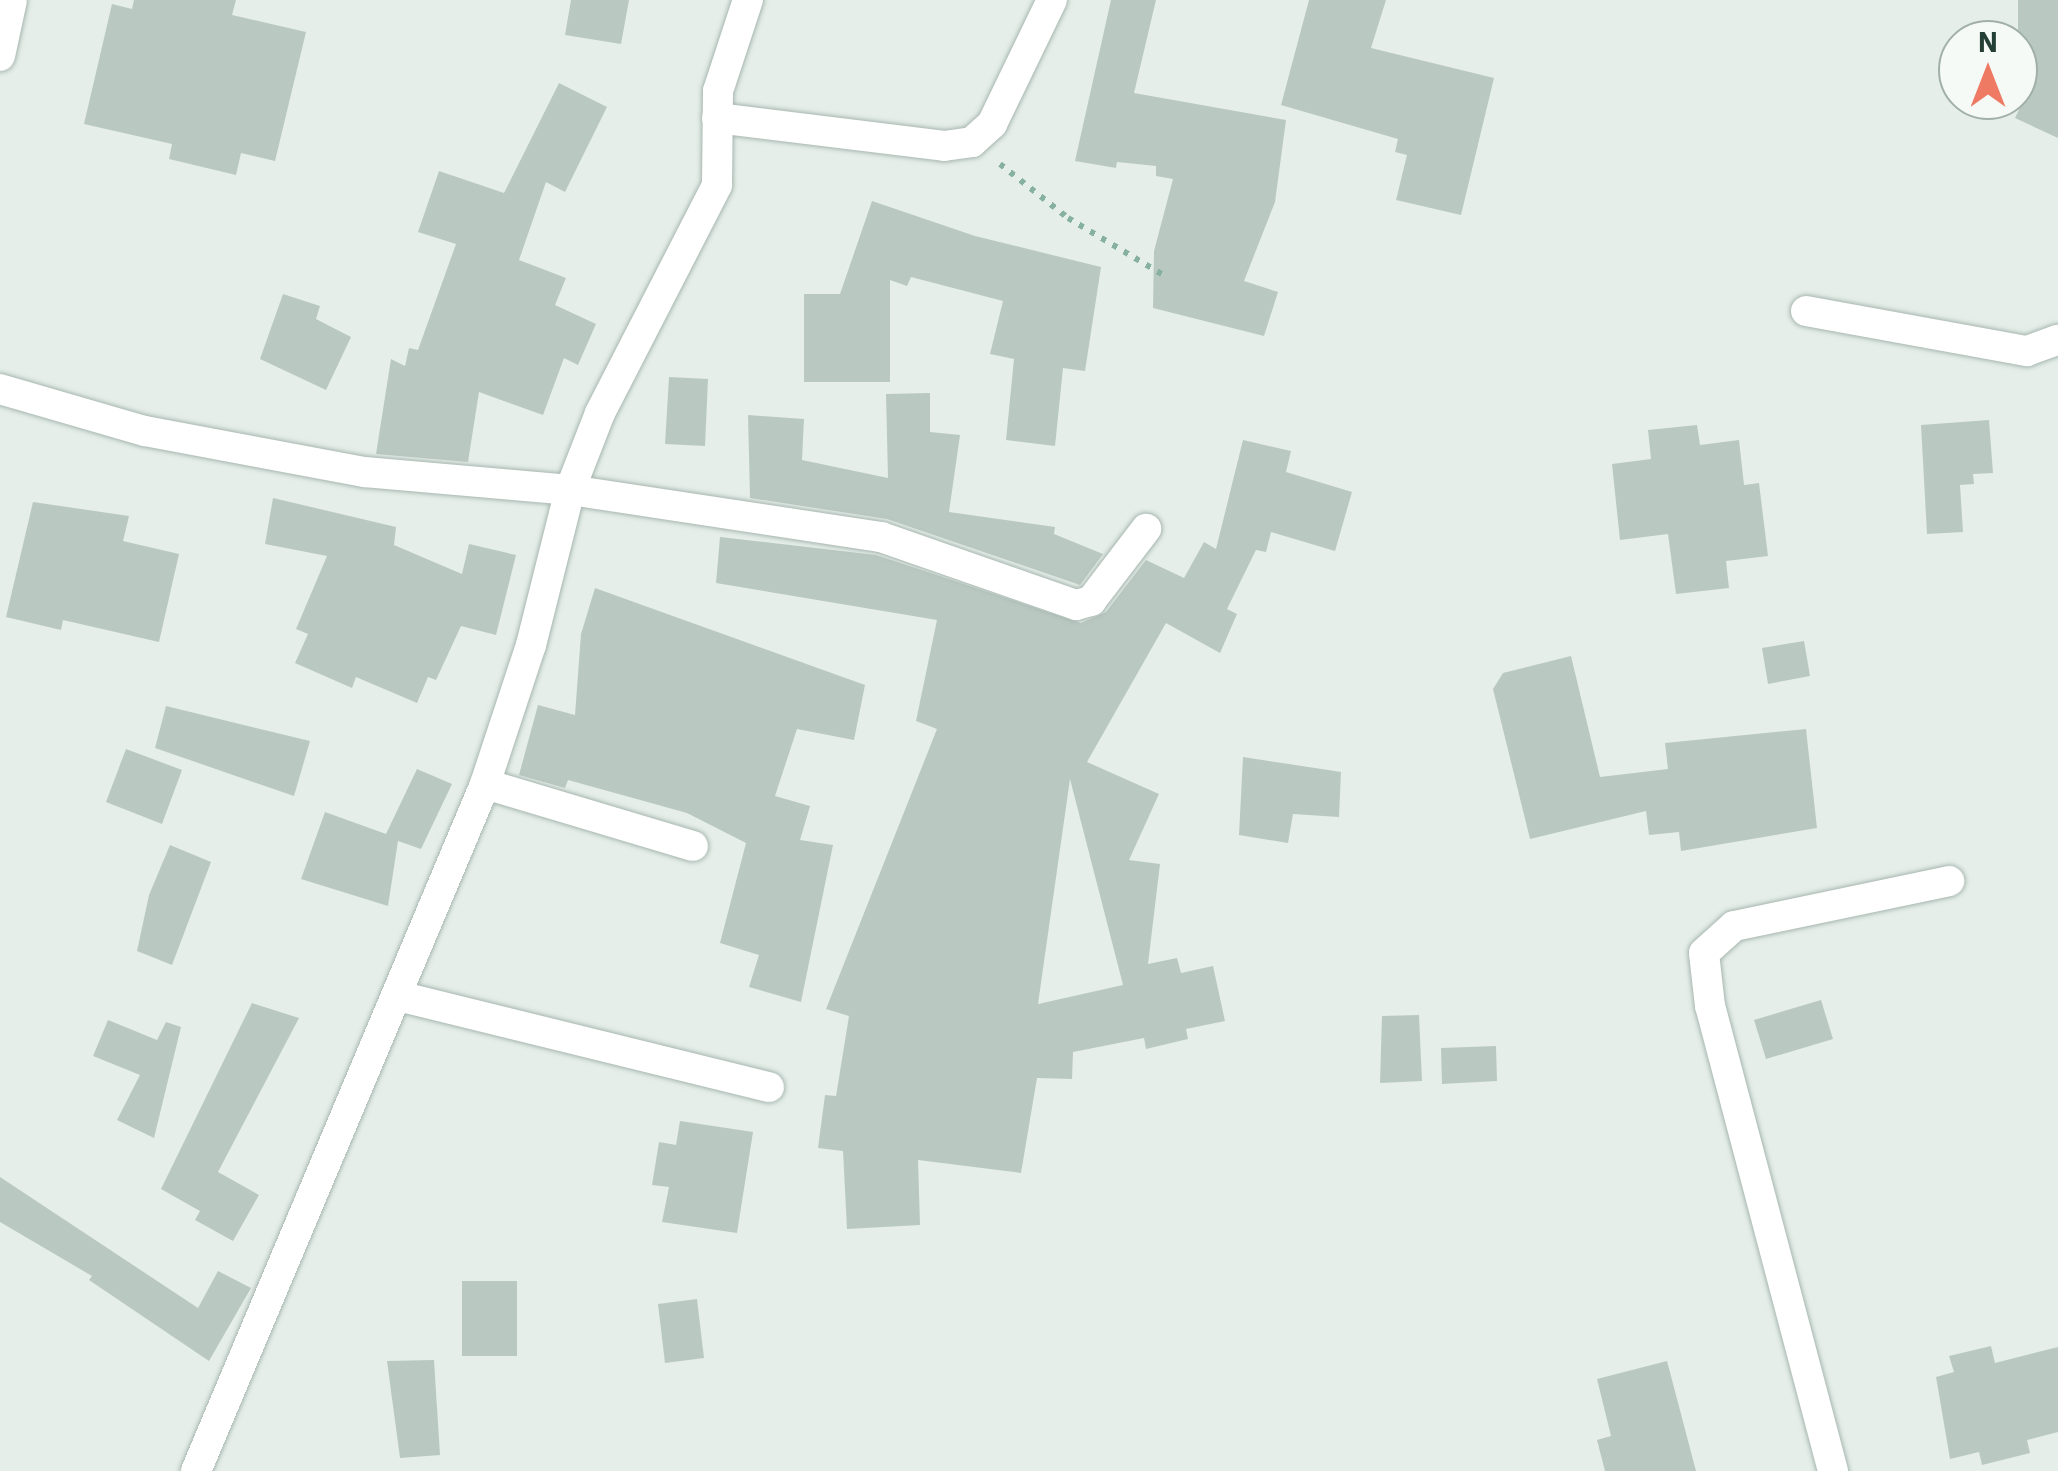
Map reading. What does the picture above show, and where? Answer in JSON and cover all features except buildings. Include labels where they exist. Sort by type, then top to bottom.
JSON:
[{"type":"street","points":[[0,56],[12,0]]},
{"type":"street","points":[[196,1471],[485,784],[531,645],[570,490],[600,413],[718,185],[718,91],[748,0]]},
{"type":"street","points":[[716,118],[944,146],[972,142],[992,124],[1052,0]]},
{"type":"street","points":[[1806,312],[2027,351],[2058,340]]},
{"type":"street","points":[[0,389],[145,431],[365,472],[570,490],[881,538],[1076,606],[1090,601],[1146,529]]},
{"type":"street","points":[[485,784],[693,846]]},
{"type":"street","points":[[1833,1471],[1710,1006],[1704,953],[1734,926],[1949,882]]},
{"type":"street","points":[[398,996],[768,1087]]},
{"type":"path","points":[[972,142],[1068,218],[1165,276]]}]
